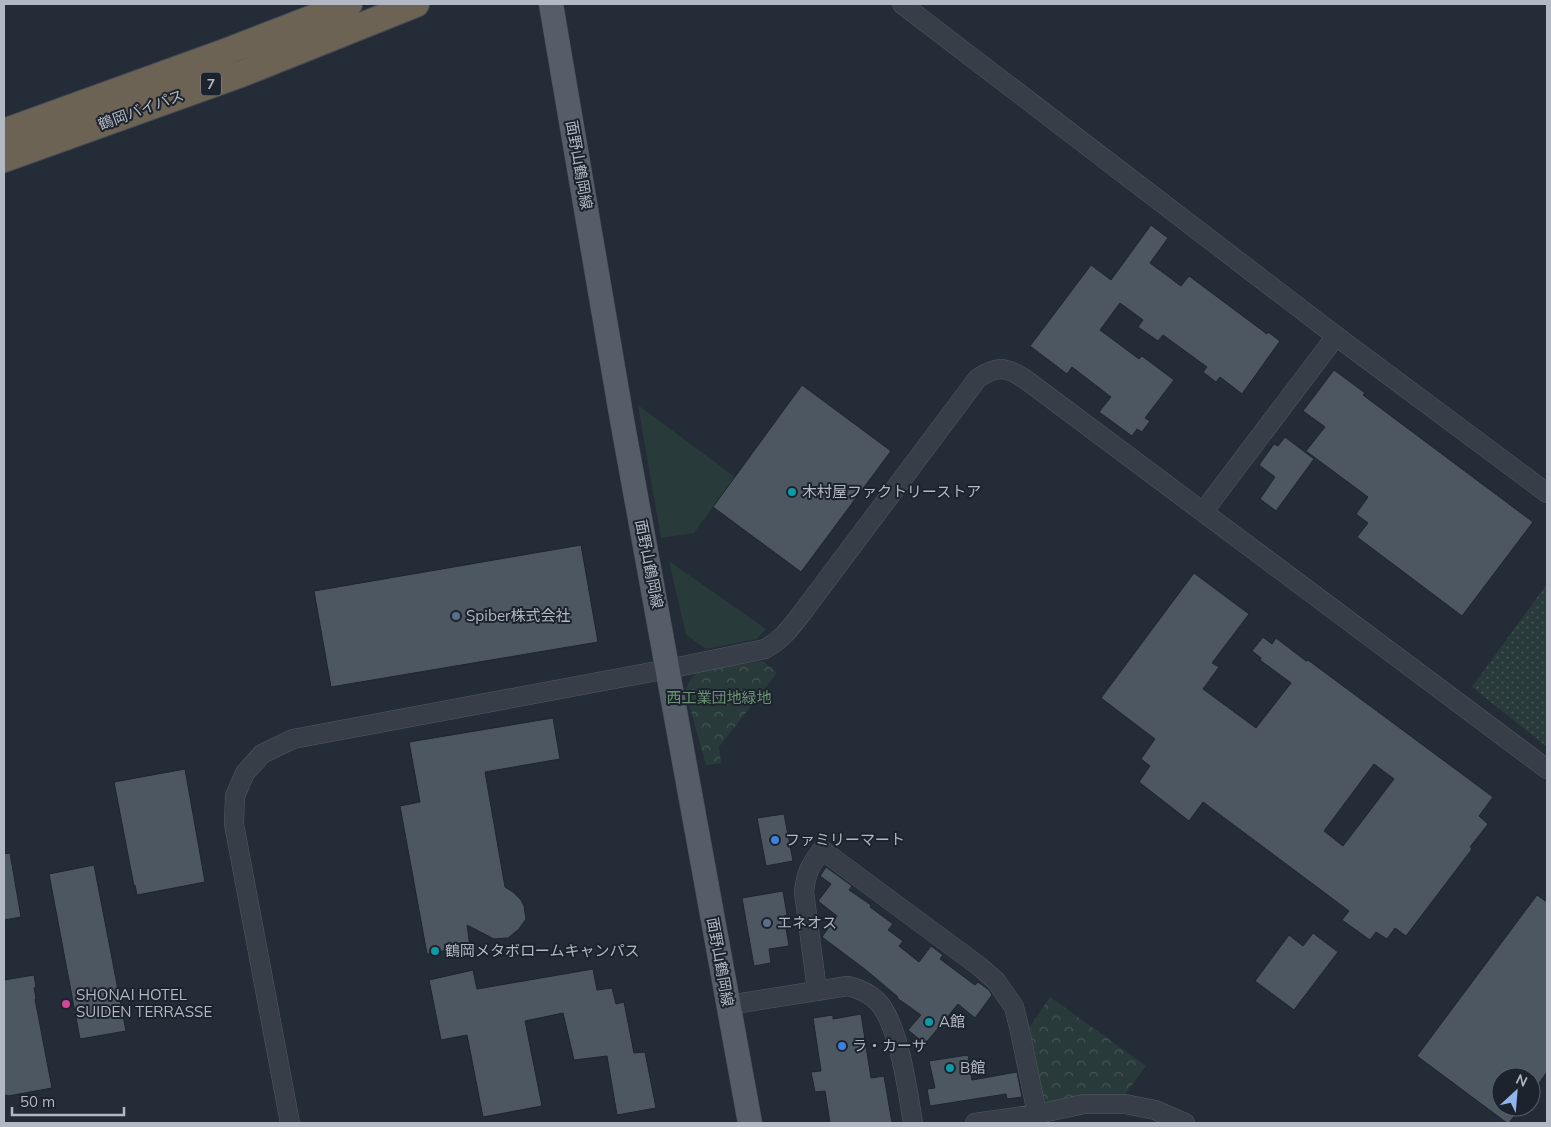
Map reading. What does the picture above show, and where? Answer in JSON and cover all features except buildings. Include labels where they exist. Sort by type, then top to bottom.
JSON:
[{"type":"highway","name":"鶴岡バイパス","points":[[4,132],[225,52],[349,4]]},
{"type":"highway","name":"鶴岡バイパス","points":[[4,159],[240,74],[416,4]]},
{"type":"main road","name":"面野山鶴岡線","points":[[551,4],[620,410],[750,1123]]},
{"type":"street","points":[[902,4],[1336,336],[1547,493]]},
{"type":"street","points":[[1203,512],[1336,336]]},
{"type":"street","points":[[290,1123],[234,824],[235,796],[245,773],[262,754],[293,739],[765,649],[782,638],[978,378],[992,370],[1004,368],[1024,379],[1547,769]]},
{"type":"street","points":[[817,990],[804,892],[806,876],[812,862],[822,850],[979,966],[996,981],[1014,1007],[1037,1114]]},
{"type":"street","points":[[728,1005],[848,986],[864,990],[878,1002],[888,1017],[902,1060],[914,1123]]},
{"type":"street","points":[[975,1123],[1037,1114],[1084,1104],[1125,1104],[1155,1110],[1185,1123]]},
{"type":"green space","points":[[638,405],[735,477],[694,533],[661,538]]},
{"type":"green space","points":[[669,561],[766,629],[757,639],[706,649],[686,635]]},
{"type":"green space","points":[[1547,584],[1547,747],[1472,687]]},
{"type":"green space","name":"西工業団地緑地","points":[[763,661],[777,673],[719,747],[721,763],[706,765],[685,690],[690,680],[700,670]]},
{"type":"green space","points":[[1050,997],[1146,1066],[1123,1097],[1051,1105],[1040,1097],[1029,1028]]},
{"type":"place","name":"木村屋ファクトリーストア","points":[[792,492]]},
{"type":"place","name":"Spiber株式会社","points":[[456,616]]},
{"type":"place","name":"ファミリーマート","points":[[775,840]]},
{"type":"place","name":"エネオス","points":[[767,923]]},
{"type":"place","name":"鶴岡メタボロームキャンパス","points":[[435,951]]},
{"type":"place","name":"SHONAI HOTEL SUIDEN TERRASSE","points":[[66,1004]]},
{"type":"place","name":"A館","points":[[929,1022]]},
{"type":"place","name":"ラ・カーサ","points":[[842,1046]]},
{"type":"place","name":"B館","points":[[950,1068]]}]
